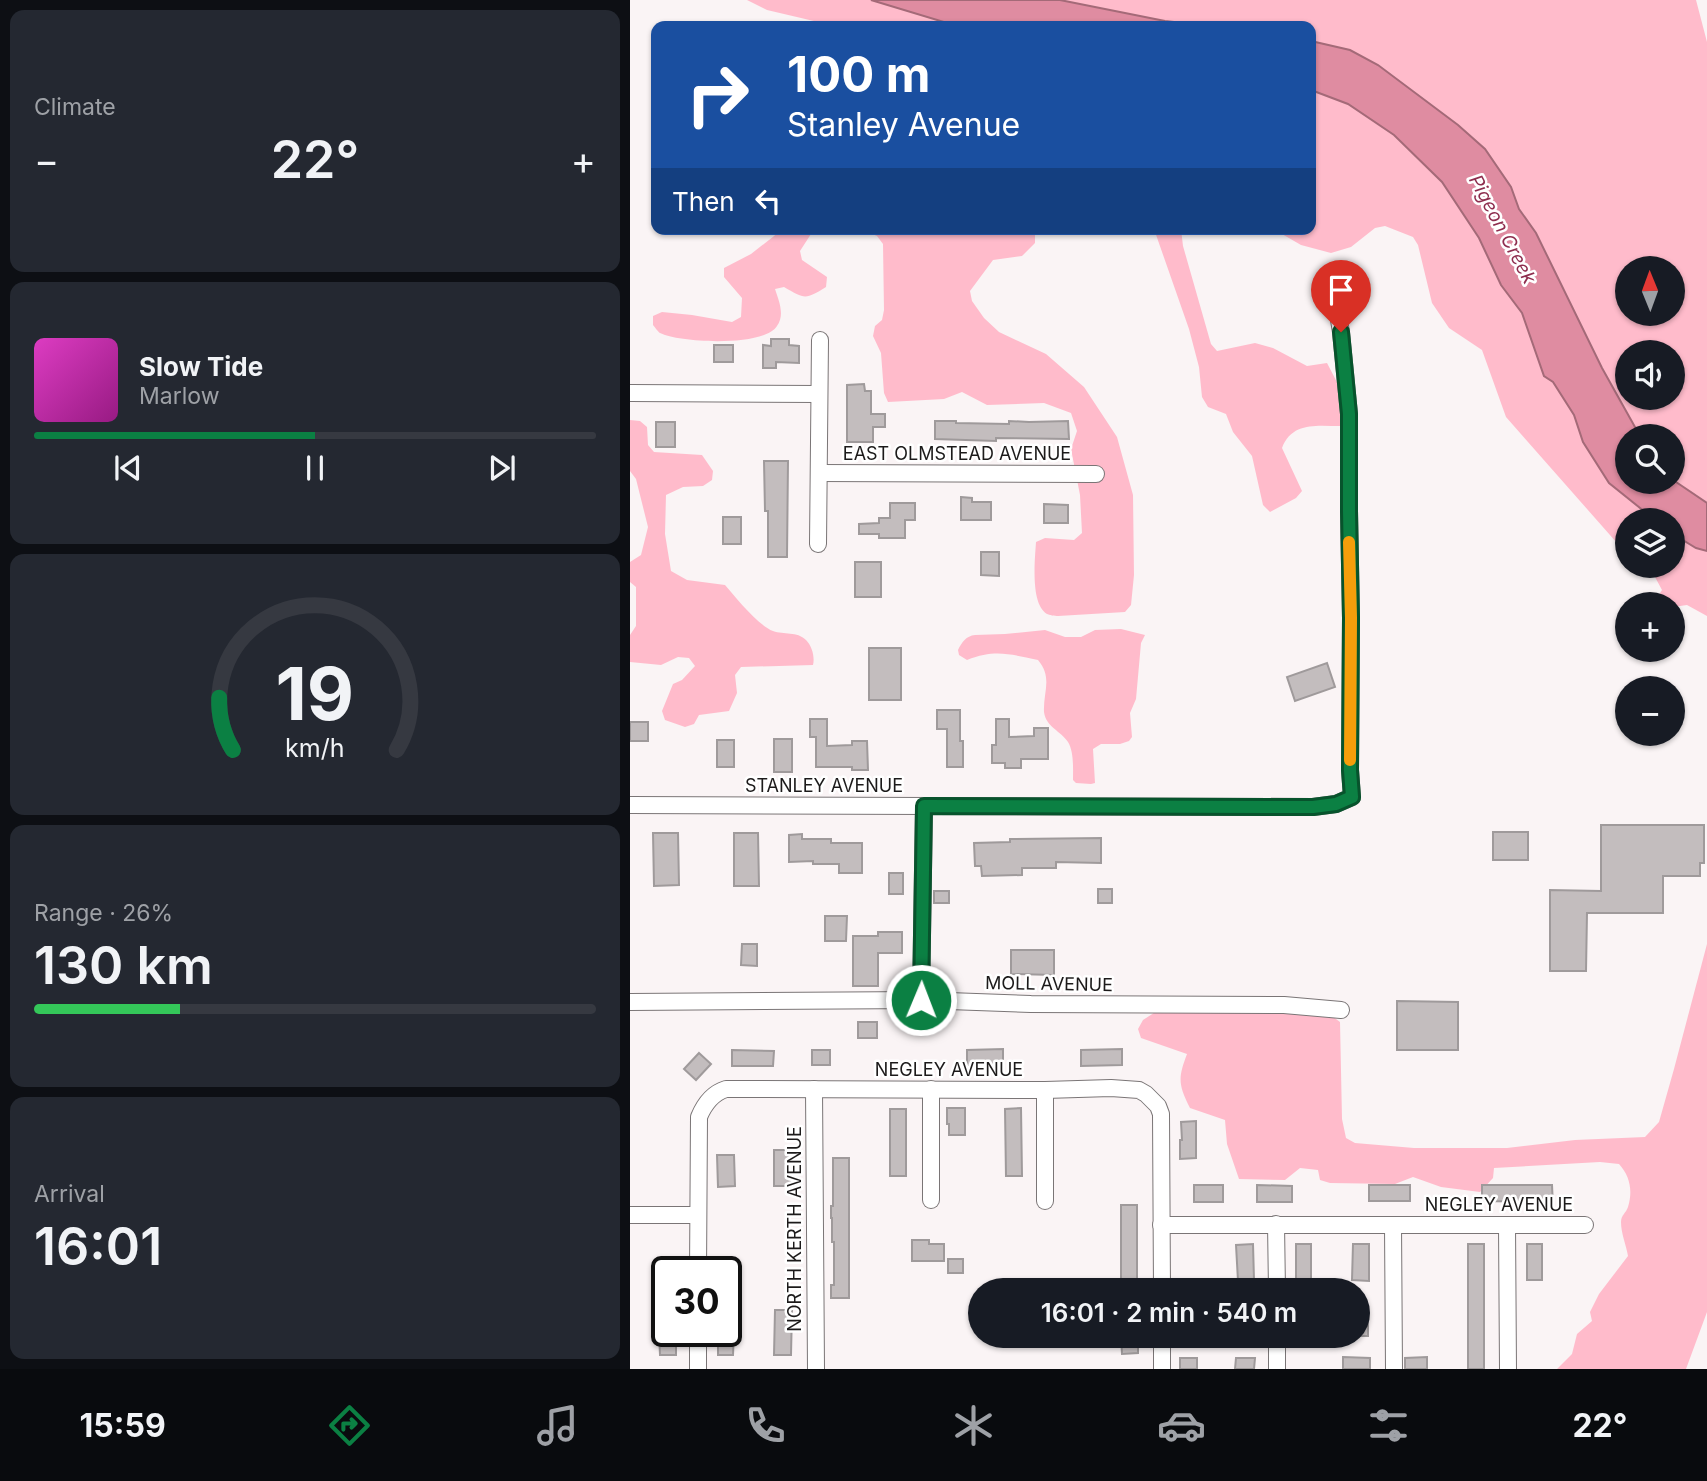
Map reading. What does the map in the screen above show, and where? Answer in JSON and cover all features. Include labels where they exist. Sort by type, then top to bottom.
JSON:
[{"type":"street","name":"STANLEY AVENUE","points":[[630,805],[1313,807],[1336,804],[1352,797],[1349,414],[1338,314]]},
{"type":"street","points":[[818,544],[820,340]]},
{"type":"street","points":[[630,393],[819,394]]},
{"type":"street","name":"EAST OLMSTEAD AVENUE","points":[[819,472],[1096,474]]},
{"type":"street","points":[[921,1000],[924,806]]},
{"type":"street","name":"MOLL AVENUE","points":[[630,1002],[921,1000],[1031,1004],[1284,1005],[1341,1010]]},
{"type":"street","name":"NEGLEY AVENUE","points":[[698,1215],[699,1117],[709,1101],[726,1089],[1111,1088],[1139,1090],[1158,1106],[1161,1114],[1161,1225],[1585,1224]]},
{"type":"street","name":"NORTH KERTH AVENUE","points":[[814,1089],[816,1369]]},
{"type":"street","points":[[931,1089],[931,1200]]},
{"type":"street","points":[[1045,1090],[1045,1201]]},
{"type":"street","points":[[630,1215],[698,1215],[698,1256]]},
{"type":"street","points":[[1276,1224],[1277,1278]]},
{"type":"street","points":[[1161,1225],[1162,1278]]},
{"type":"street","points":[[1393,1225],[1394,1369]]},
{"type":"street","points":[[1507,1225],[1508,1369]]},
{"type":"street","points":[[698,1347],[698,1369]]},
{"type":"street","points":[[1162,1348],[1162,1369]]},
{"type":"street","points":[[1277,1348],[1277,1369]]},
{"type":"shaded area","points":[[747,0],[871,0],[940,21],[814,21],[767,10]]},
{"type":"shaded area","points":[[1060,0],[1696,0],[1707,42],[1707,503],[1685,488],[1685,424],[1633,424],[1625,410],[1685,410],[1685,340],[1615,340],[1615,391],[1536,233],[1519,209],[1511,187],[1485,149],[1458,125],[1378,65],[1350,50],[1316,42],[1316,21],[1165,21]]},
{"type":"shaded area","points":[[1316,92],[1348,104],[1394,135],[1442,182],[1479,238],[1501,285],[1522,313],[1544,376],[1553,381],[1574,415],[1583,442],[1609,483],[1615,488],[1615,494],[1623,494],[1640,508],[1615,508],[1615,541],[1506,417],[1482,350],[1449,328],[1432,303],[1418,245],[1413,237],[1385,226],[1375,228],[1351,247],[1331,253],[1301,245],[1284,235],[1316,235]]},
{"type":"shaded area","points":[[775,235],[810,235],[800,251],[802,260],[827,277],[826,287],[805,296],[784,287],[775,289],[781,317],[777,326],[769,333],[756,337],[702,341],[660,333],[653,325],[653,316],[662,312],[732,322],[741,317],[742,298],[724,277],[724,268],[751,254]]},
{"type":"shaded area","points":[[875,235],[1035,235],[1035,243],[1022,256],[993,260],[970,291],[972,301],[984,318],[999,332],[1046,354],[1084,387],[1117,437],[1133,495],[1134,575],[1131,605],[1125,612],[1054,616],[1047,614],[1038,601],[1035,581],[1036,542],[1045,538],[1074,540],[1082,533],[1080,495],[1071,449],[1077,431],[1071,413],[1044,403],[987,405],[962,392],[944,399],[888,402],[884,393],[881,353],[873,336],[884,310],[883,244]]},
{"type":"shaded area","points":[[1156,235],[1182,235],[1211,344],[1217,351],[1255,343],[1273,348],[1307,366],[1327,363],[1340,388],[1341,426],[1307,427],[1292,433],[1286,439],[1282,448],[1302,491],[1296,498],[1270,512],[1263,505],[1252,456],[1233,432],[1226,414],[1208,407],[1202,397],[1199,367],[1189,329]]},
{"type":"shaded area","points":[[630,420],[640,421],[647,427],[648,445],[654,452],[702,455],[713,471],[712,480],[703,486],[683,487],[666,495],[665,534],[671,571],[687,580],[725,585],[767,628],[802,637],[810,645],[813,655],[813,665],[741,667],[735,675],[737,693],[729,711],[699,715],[694,724],[685,727],[665,720],[662,711],[673,684],[682,680],[695,666],[689,658],[678,657],[661,665],[630,662],[630,635],[636,626],[636,587],[630,582],[630,562],[641,555],[648,527],[636,479],[630,471]]},
{"type":"shaded area","points":[[1685,541],[1707,551],[1707,616],[1685,605],[1685,592],[1661,592],[1656,578],[1685,578]]},
{"type":"shaded area","points":[[1121,629],[1145,635],[1141,643],[1136,699],[1130,713],[1132,737],[1120,744],[1101,744],[1093,749],[1095,783],[1091,784],[1076,783],[1073,780],[1070,746],[1045,717],[1046,679],[1038,660],[1010,654],[994,654],[967,660],[959,655],[958,650],[965,640],[975,635],[1045,630],[1065,637],[1081,637],[1095,630]]},
{"type":"shaded area","points":[[1707,944],[1707,1312],[1686,1369],[1557,1369],[1572,1354],[1577,1334],[1592,1321],[1590,1312],[1599,1294],[1628,1256],[1621,1222],[1630,1201],[1630,1190],[1626,1174],[1619,1164],[1600,1162],[1494,1168],[1493,1178],[1480,1192],[1441,1187],[1413,1177],[1395,1184],[1330,1183],[1320,1180],[1318,1170],[1300,1168],[1285,1180],[1239,1179],[1227,1144],[1225,1120],[1190,1108],[1186,1100],[1181,1081],[1187,1054],[1141,1038],[1138,1029],[1143,1020],[1160,1009],[1304,1009],[1332,1016],[1340,1022],[1342,1119],[1346,1138],[1355,1143],[1414,1148],[1507,1148],[1575,1140],[1645,1137],[1659,1122]]},
{"type":"water","points":[[871,0],[1060,0],[1165,21],[940,21]]},
{"type":"water","name":"Pigeon Creek","points":[[1316,42],[1350,50],[1378,65],[1458,125],[1485,149],[1511,187],[1519,209],[1536,233],[1615,391],[1615,410],[1625,410],[1633,424],[1615,424],[1615,488],[1609,483],[1583,442],[1574,415],[1553,382],[1544,376],[1522,313],[1501,285],[1479,238],[1442,182],[1394,135],[1348,104],[1316,92]]},
{"type":"water","points":[[1685,488],[1707,503],[1707,551],[1685,541],[1685,508],[1640,508],[1623,494],[1685,494]]},
{"type":"building","points":[[771,339],[789,339],[789,345],[799,346],[799,363],[776,362],[776,368],[763,368],[763,345],[771,346]]},
{"type":"building","points":[[714,345],[733,345],[733,362],[714,362]]},
{"type":"building","points":[[864,384],[865,391],[871,391],[871,414],[885,414],[885,427],[873,427],[873,442],[847,442],[847,385]]},
{"type":"building","points":[[935,421],[1009,424],[1009,421],[1068,421],[1069,439],[935,439]]},
{"type":"building","points":[[656,422],[675,422],[675,447],[656,447]]},
{"type":"building","points":[[764,461],[788,461],[787,557],[768,557]]},
{"type":"building","points":[[961,497],[972,498],[972,502],[991,502],[991,520],[961,520]]},
{"type":"building","points":[[890,503],[915,503],[915,520],[905,520],[905,538],[879,538],[879,534],[859,534],[859,524],[879,523],[879,518],[890,518]]},
{"type":"building","points":[[1044,504],[1068,505],[1068,523],[1044,523]]},
{"type":"building","points":[[723,517],[741,517],[741,544],[723,544]]},
{"type":"building","points":[[981,552],[999,552],[999,576],[981,575]]},
{"type":"building","points":[[855,562],[881,562],[881,597],[855,597]]},
{"type":"building","points":[[869,648],[901,648],[901,700],[869,700]]},
{"type":"building","points":[[1327,663],[1335,687],[1295,701],[1287,677]]},
{"type":"building","points":[[937,710],[960,710],[963,767],[947,767],[947,729],[937,729]]},
{"type":"building","points":[[810,719],[827,719],[827,746],[852,745],[852,741],[867,741],[868,770],[816,767],[816,737],[810,737]]},
{"type":"building","points":[[996,719],[1009,719],[1009,737],[1034,736],[1034,728],[1048,728],[1048,759],[1021,759],[1021,768],[1005,768],[1005,763],[992,763],[992,745],[996,745]]},
{"type":"building","points":[[630,722],[648,722],[648,741],[630,741]]},
{"type":"building","points":[[774,739],[792,739],[792,772],[774,772]]},
{"type":"building","points":[[717,740],[734,740],[734,767],[717,767]]},
{"type":"building","points":[[1601,825],[1704,825],[1704,863],[1700,863],[1700,876],[1663,876],[1663,913],[1587,913],[1586,971],[1550,971],[1550,890],[1601,891]]},
{"type":"building","points":[[1493,832],[1528,832],[1528,860],[1493,860]]},
{"type":"building","points":[[653,833],[678,833],[679,885],[654,886]]},
{"type":"building","points":[[734,833],[758,833],[759,886],[734,886]]},
{"type":"building","points":[[802,834],[802,839],[862,843],[862,873],[839,873],[839,864],[789,862],[789,835]]},
{"type":"building","points":[[1101,838],[1101,863],[1056,862],[1056,868],[1022,868],[1022,875],[982,876],[981,866],[975,866],[974,843],[1010,842],[1010,839]]},
{"type":"building","points":[[889,873],[903,873],[903,894],[889,894]]},
{"type":"building","points":[[1098,889],[1112,889],[1112,903],[1098,903]]},
{"type":"building","points":[[934,891],[949,891],[949,903],[934,903]]},
{"type":"building","points":[[825,916],[847,916],[846,941],[825,941]]},
{"type":"building","points":[[878,932],[902,932],[902,953],[878,953],[878,986],[853,986],[853,936],[878,936]]},
{"type":"building","points":[[742,944],[757,944],[757,966],[741,965]]},
{"type":"building","points":[[1011,950],[1054,950],[1054,975],[1011,974]]},
{"type":"building","points":[[1397,1001],[1458,1002],[1458,1050],[1397,1050]]},
{"type":"building","points":[[858,1022],[877,1022],[877,1038],[858,1038]]},
{"type":"building","points":[[1003,1049],[1003,1066],[967,1066],[967,1050]]},
{"type":"building","points":[[1122,1049],[1122,1065],[1081,1066],[1081,1050]]},
{"type":"building","points":[[732,1050],[774,1051],[773,1066],[732,1066]]},
{"type":"building","points":[[812,1050],[830,1050],[830,1065],[812,1065]]},
{"type":"building","points":[[699,1053],[711,1064],[696,1080],[684,1069]]},
{"type":"building","points":[[947,1108],[965,1108],[965,1135],[949,1135]]},
{"type":"building","points":[[1021,1108],[1022,1176],[1006,1176],[1005,1109]]},
{"type":"building","points":[[890,1109],[906,1109],[906,1176],[890,1176]]},
{"type":"building","points":[[1196,1121],[1196,1158],[1180,1159],[1181,1122]]},
{"type":"building","points":[[774,1150],[791,1150],[791,1186],[774,1186]]},
{"type":"building","points":[[717,1155],[734,1155],[735,1186],[718,1187]]},
{"type":"building","points":[[833,1158],[849,1158],[849,1298],[831,1298],[831,1285],[834,1285],[831,1218]]},
{"type":"building","points":[[1194,1185],[1223,1185],[1223,1202],[1194,1202]]},
{"type":"building","points":[[1257,1185],[1292,1186],[1292,1202],[1257,1202]]},
{"type":"building","points":[[1369,1185],[1410,1185],[1410,1201],[1369,1201]]},
{"type":"building","points":[[1482,1185],[1552,1185],[1553,1206],[1541,1206],[1541,1202],[1482,1201]]},
{"type":"building","points":[[1121,1205],[1137,1205],[1137,1278],[1121,1278]]},
{"type":"building","points":[[912,1240],[929,1240],[929,1244],[944,1244],[944,1261],[912,1261]]},
{"type":"building","points":[[1253,1244],[1254,1278],[1238,1278],[1236,1245]]},
{"type":"building","points":[[1296,1244],[1311,1244],[1311,1278],[1296,1278]]},
{"type":"building","points":[[1353,1244],[1369,1244],[1369,1278],[1352,1278]]},
{"type":"building","points":[[1468,1244],[1484,1244],[1484,1369],[1468,1369]]},
{"type":"building","points":[[1527,1244],[1542,1244],[1542,1280],[1527,1280]]},
{"type":"building","points":[[948,1259],[963,1259],[963,1273],[948,1273]]},
{"type":"building","points":[[775,1310],[792,1310],[791,1355],[774,1355]]},
{"type":"building","points":[[660,1347],[676,1347],[676,1355],[660,1355]]},
{"type":"building","points":[[718,1347],[733,1347],[733,1355],[718,1355]]},
{"type":"building","points":[[1122,1348],[1138,1348],[1138,1353],[1122,1354]]},
{"type":"building","points":[[1343,1357],[1370,1358],[1370,1369],[1343,1369]]},
{"type":"building","points":[[1427,1357],[1427,1369],[1405,1369],[1405,1358]]},
{"type":"building","points":[[1180,1358],[1197,1358],[1197,1369],[1180,1369]]},
{"type":"building","points":[[1236,1358],[1255,1358],[1254,1369],[1235,1369]]},
{"type":"slow traffic","points":[[1349,542],[1350,760]]},
{"type":"route","points":[[921,1000],[924,806],[1313,807],[1336,804],[1352,797],[1349,414],[1341,332]]}]
